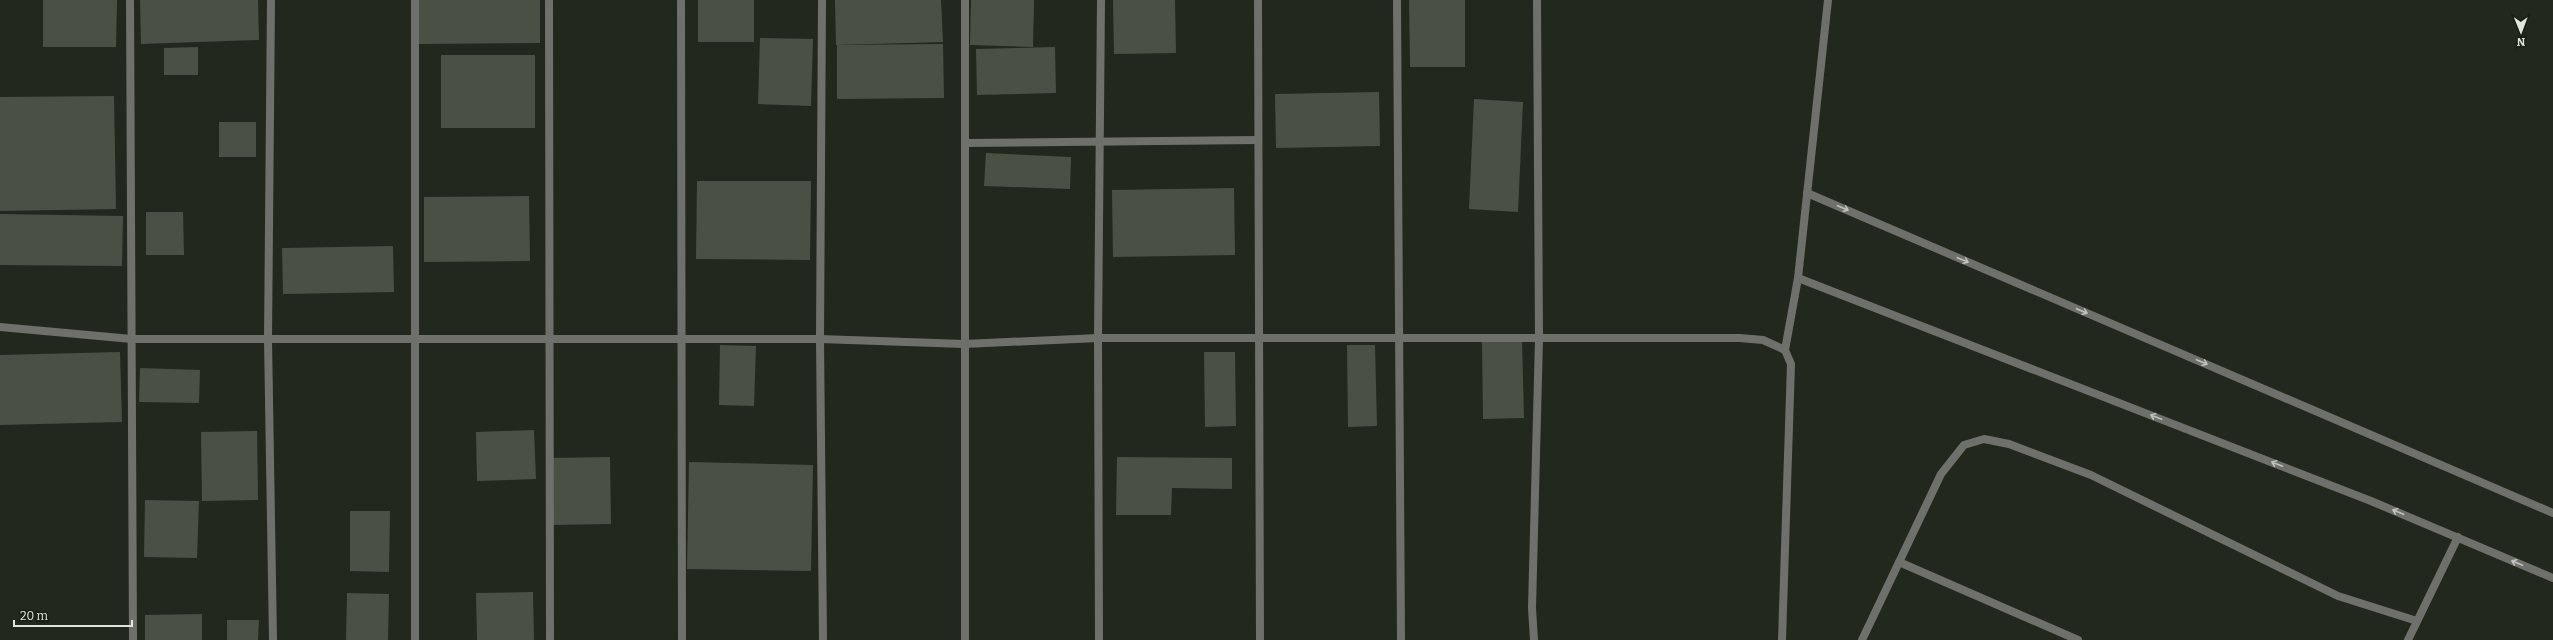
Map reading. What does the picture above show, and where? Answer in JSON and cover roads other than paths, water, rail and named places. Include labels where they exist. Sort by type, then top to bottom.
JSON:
[{"type":"street","points":[[130,0],[133,640]]},
{"type":"street","points":[[271,0],[268,339],[273,640]]},
{"type":"street","points":[[415,0],[415,640]]},
{"type":"street","points":[[549,0],[550,640]]},
{"type":"street","points":[[681,0],[682,640]]},
{"type":"street","points":[[822,0],[820,339],[823,640]]},
{"type":"street","points":[[965,640],[964,344],[966,0]]},
{"type":"street","points":[[1099,640],[1098,338],[1101,0]]},
{"type":"street","points":[[1258,0],[1260,640]]},
{"type":"street","points":[[1397,0],[1401,640]]},
{"type":"street","points":[[1534,640],[1532,608],[1539,339],[1537,0]]},
{"type":"street","points":[[1782,640],[1791,364],[1785,350],[1798,278],[1828,0]]},
{"type":"street","points":[[966,143],[1258,140]]},
{"type":"street","points":[[1807,193],[2553,513]]},
{"type":"street","points":[[1798,278],[2371,501],[2553,578]]},
{"type":"street","points":[[0,327],[132,339],[820,339],[964,344],[1098,338],[1740,338],[1763,340],[1785,350]]},
{"type":"street","points":[[1862,640],[1940,474],[1964,445],[1984,439],[2009,444],[2091,475],[2338,596],[2417,621]]},
{"type":"street","points":[[2408,640],[2458,537]]},
{"type":"street","points":[[1899,562],[2078,640]]}]
